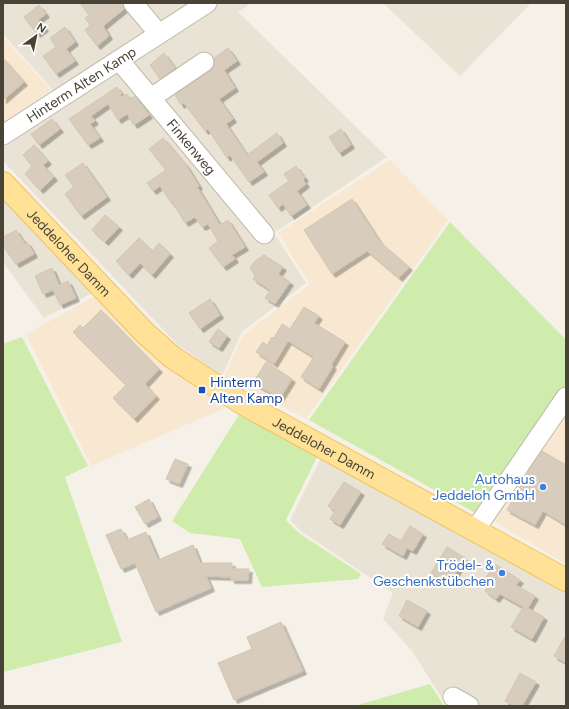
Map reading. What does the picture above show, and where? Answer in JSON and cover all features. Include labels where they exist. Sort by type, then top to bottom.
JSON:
[{"type":"main road","name":"Jeddeloher Damm","points":[[3,183],[145,333],[172,357],[242,403],[566,580]]},
{"type":"street","points":[[133,3],[159,34]]},
{"type":"street","name":"Hinterm Alten Kamp","points":[[3,135],[207,3]]},
{"type":"street","name":"Finkenweg","points":[[119,60],[264,234]]},
{"type":"street","points":[[151,98],[204,62]]},
{"type":"street","points":[[475,530],[566,397]]},
{"type":"shaded area","points":[[3,3],[252,3],[238,12],[387,157],[274,233],[306,283],[242,332],[222,376],[178,345],[3,161],[3,126],[54,91],[3,34]]},
{"type":"shaded area","points":[[383,3],[531,3],[460,76]]},
{"type":"shaded area","points":[[3,37],[51,90],[3,123]]},
{"type":"shaded area","points":[[390,160],[448,220],[306,419],[224,377],[243,335],[310,284],[278,233]]},
{"type":"shaded area","points":[[3,191],[94,292],[44,318],[3,262]]},
{"type":"shaded area","points":[[97,295],[232,405],[91,466],[26,334]]},
{"type":"shaded area","points":[[566,399],[566,564],[486,517]]},
{"type":"shaded area","points":[[322,456],[566,590],[566,706],[447,706],[412,651],[383,619],[393,593],[301,531],[290,520]]},
{"type":"green space","points":[[450,222],[566,340],[566,388],[481,516],[309,420]]},
{"type":"green space","points":[[22,337],[88,466],[65,477],[122,642],[3,672],[3,344]]},
{"type":"green space","points":[[242,410],[318,455],[286,520],[299,533],[361,574],[358,579],[262,587],[240,539],[190,533],[172,521]]},
{"type":"green space","points":[[430,684],[444,706],[354,706]]},
{"type":"building","points":[[80,3],[122,3],[124,9],[103,26],[109,36],[97,46],[85,30],[90,25],[85,18],[89,15]]},
{"type":"building","points":[[39,5],[46,14],[38,20],[45,28],[37,34],[24,17]]},
{"type":"building","points":[[65,27],[75,42],[66,49],[75,61],[56,74],[43,56],[56,47],[50,38]]},
{"type":"building","points":[[228,48],[237,61],[224,70],[235,88],[219,99],[233,119],[226,124],[247,155],[277,133],[283,143],[257,162],[264,172],[249,182],[230,155],[227,158],[208,129],[205,131],[184,103],[181,105],[175,95],[210,71],[214,66],[214,58]]},
{"type":"building","points":[[164,53],[175,68],[160,79],[150,65]]},
{"type":"building","points":[[3,58],[24,82],[3,100]]},
{"type":"building","points":[[117,87],[122,94],[120,96],[121,97],[127,94],[130,99],[135,96],[149,115],[134,125],[127,114],[118,120],[108,104],[91,116],[95,121],[90,124],[100,138],[88,145],[69,119]]},
{"type":"building","points":[[52,119],[60,129],[39,145],[31,134]]},
{"type":"building","points":[[341,129],[351,145],[339,153],[329,137]]},
{"type":"building","points":[[163,138],[186,165],[199,186],[197,187],[220,225],[228,220],[245,247],[232,255],[235,259],[223,267],[209,248],[218,241],[208,224],[202,227],[195,217],[185,223],[173,203],[172,204],[160,186],[153,191],[147,183],[166,170],[149,149]]},
{"type":"building","points":[[34,145],[48,161],[43,165],[54,177],[40,190],[25,174],[32,166],[23,155]]},
{"type":"building","points":[[83,163],[107,197],[81,216],[65,194],[74,187],[65,175]]},
{"type":"building","points":[[296,166],[305,178],[303,180],[306,184],[297,191],[307,205],[291,216],[283,204],[278,208],[269,195],[289,181],[284,174]]},
{"type":"building","points":[[352,199],[380,242],[409,267],[399,278],[367,251],[332,274],[304,230]]},
{"type":"building","points":[[105,215],[119,227],[105,242],[92,230]]},
{"type":"building","points":[[16,230],[25,244],[27,242],[34,254],[16,264],[3,246],[3,237]]},
{"type":"building","points":[[139,238],[152,251],[159,243],[170,254],[152,275],[140,263],[129,275],[116,261]]},
{"type":"building","points":[[264,255],[283,267],[278,274],[290,282],[275,304],[265,298],[270,290],[253,279],[255,275],[250,268],[255,261]]},
{"type":"building","points":[[52,268],[59,285],[68,281],[76,298],[60,305],[53,290],[43,294],[35,276]]},
{"type":"building","points":[[210,299],[220,315],[200,329],[189,313]]},
{"type":"building","points":[[304,307],[319,316],[314,323],[345,342],[319,389],[301,377],[314,357],[288,341],[274,364],[256,352],[263,342],[267,345],[272,337],[274,338],[282,324],[290,329]]},
{"type":"building","points":[[101,310],[159,369],[145,384],[156,396],[134,419],[113,398],[126,385],[73,332],[80,325],[83,328]]},
{"type":"building","points":[[218,329],[227,336],[219,348],[209,342]]},
{"type":"building","points":[[266,362],[292,379],[280,398],[253,383]]},
{"type":"building","name":"Autohaus Jeddeloh GmbH","points":[[542,451],[566,465],[566,525],[543,511],[535,525],[507,510],[531,467]]},
{"type":"building","points":[[175,459],[188,464],[179,484],[166,479]]},
{"type":"building","points":[[344,482],[361,492],[340,525],[330,519],[335,511],[328,506]]},
{"type":"building","points":[[149,499],[158,517],[145,524],[135,507]]},
{"type":"building","points":[[410,526],[423,534],[413,551],[407,548],[403,556],[382,544],[389,534],[401,541]]},
{"type":"building","points":[[121,529],[127,540],[146,532],[158,560],[193,545],[200,563],[232,563],[232,569],[249,569],[248,580],[231,580],[231,577],[206,576],[211,588],[156,612],[135,563],[121,569],[106,535]]},
{"type":"building","points":[[447,547],[465,558],[449,584],[431,573]]},
{"type":"building","points":[[495,564],[520,580],[516,585],[535,596],[528,608],[544,617],[532,639],[511,627],[523,607],[500,594],[496,599],[485,591],[490,583],[485,579]]},
{"type":"building","points":[[407,600],[427,611],[418,627],[399,616]]},
{"type":"building","points":[[281,622],[303,671],[234,700],[218,663],[252,649],[247,637]]},
{"type":"building","points":[[566,635],[566,663],[554,656]]},
{"type":"building","points":[[520,673],[536,682],[522,706],[514,706],[505,701]]},
{"type":"place","name":"Hinterm Alten Kamp","points":[[202,390]]},
{"type":"place","name":"Autohaus Jeddeloh GmbH","points":[[543,487]]},
{"type":"place","name":"Trödel- & Geschenkstübchen","points":[[502,573]]}]
